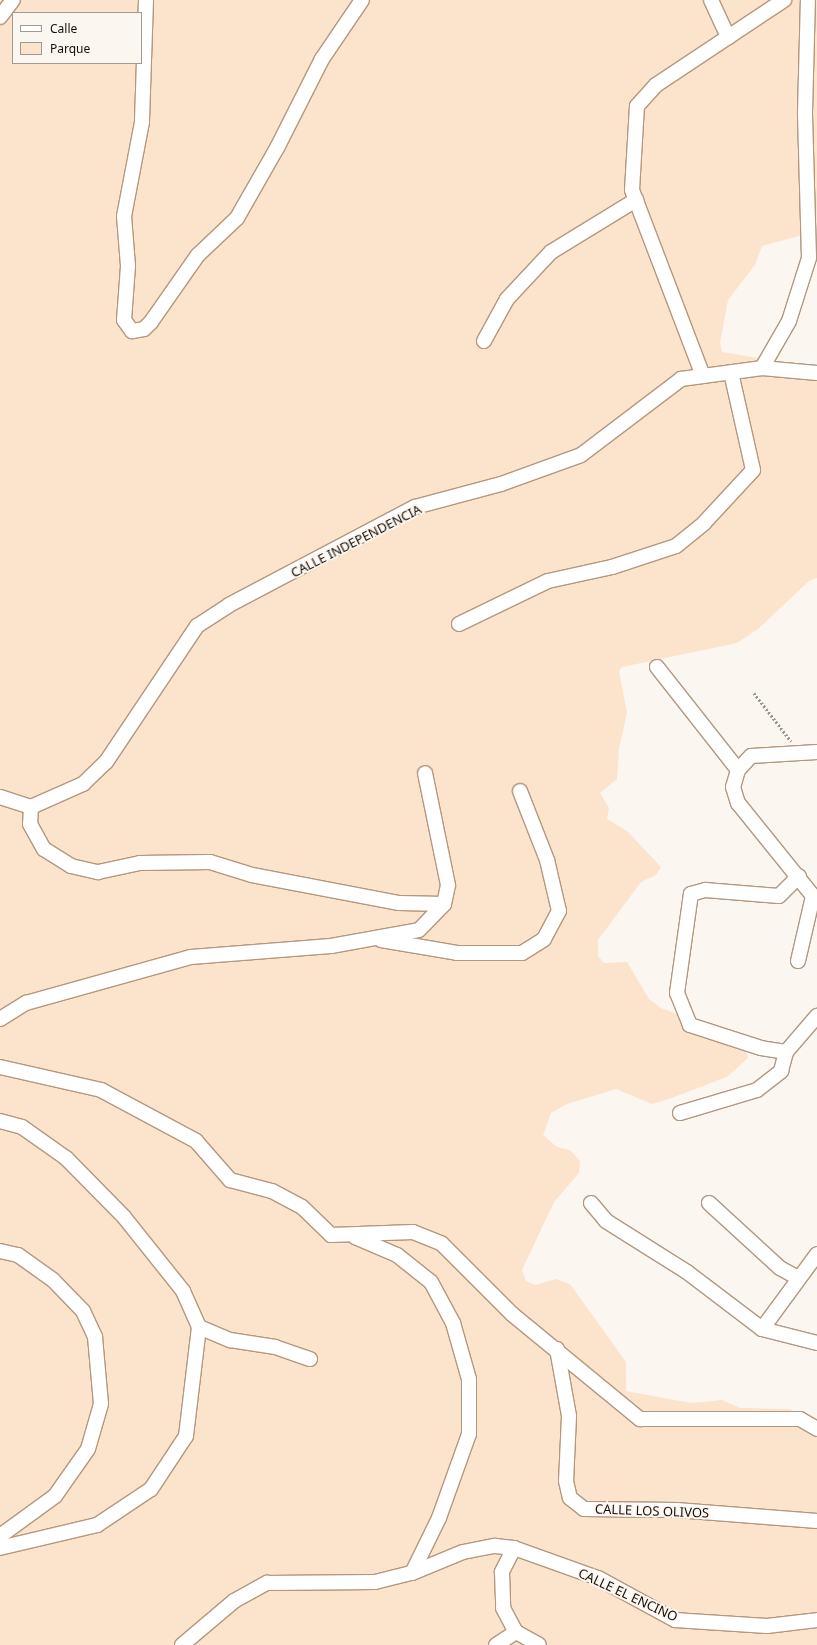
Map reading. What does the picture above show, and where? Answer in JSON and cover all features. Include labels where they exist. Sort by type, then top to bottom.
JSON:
[{"type":"street","points":[[0,17],[13,0]]},
{"type":"street","points":[[146,0],[142,122],[124,216],[128,266],[124,320],[132,331],[144,329],[151,322],[198,255],[237,218],[277,148],[322,59],[362,0]]},
{"type":"street","points":[[711,0],[728,37]]},
{"type":"street","points":[[703,376],[632,190],[637,106],[656,85],[784,0]]},
{"type":"street","points":[[762,368],[789,321],[809,258],[805,112],[808,0]]},
{"type":"street","points":[[484,340],[507,299],[551,252],[636,200]]},
{"type":"street","name":"CALLE INDEPENDENCIA","points":[[32,807],[83,784],[106,762],[197,626],[229,605],[415,507],[501,484],[581,455],[681,379],[762,368],[817,373]]},
{"type":"street","points":[[459,624],[548,581],[612,567],[676,546],[704,523],[753,470],[731,372]]},
{"type":"street","points":[[657,667],[738,770]]},
{"type":"street","points":[[798,961],[816,900],[738,803],[733,787],[738,770],[751,756],[817,752]]},
{"type":"street","points":[[0,1019],[26,1003],[191,957],[331,946],[419,930],[444,904],[448,885],[426,773]]},
{"type":"street","points":[[370,938],[456,953],[522,953],[544,939],[559,911],[548,860],[520,791]]},
{"type":"street","points":[[0,797],[32,807],[30,824],[44,849],[71,866],[98,872],[140,863],[210,862],[252,875],[399,904],[444,904]]},
{"type":"street","points":[[786,1052],[761,1048],[690,1025],[677,993],[691,894],[705,890],[779,896],[798,876]]},
{"type":"street","points":[[680,1113],[757,1090],[781,1071],[786,1052],[817,1016]]},
{"type":"street","points":[[0,1067],[101,1090],[196,1141],[230,1180],[272,1191],[302,1207],[331,1235],[353,1236],[413,1232],[442,1244],[512,1314],[557,1348],[640,1419],[800,1419],[817,1429]]},
{"type":"street","points":[[0,1121],[22,1127],[66,1158],[124,1217],[183,1291],[199,1327],[186,1436],[151,1489],[97,1525],[0,1548]]},
{"type":"street","points":[[591,1203],[606,1221],[687,1272],[762,1329],[817,1343]]},
{"type":"street","points":[[709,1203],[780,1268],[798,1278]]},
{"type":"street","points":[[182,1645],[234,1601],[267,1583],[375,1582],[412,1573],[439,1518],[469,1434],[468,1379],[453,1323],[431,1282],[397,1255],[353,1236]]},
{"type":"street","points":[[0,1251],[18,1255],[30,1263],[53,1280],[83,1311],[95,1337],[101,1404],[88,1448],[55,1496],[0,1536]]},
{"type":"street","points":[[762,1329],[817,1254]]},
{"type":"street","points":[[199,1327],[230,1340],[275,1347],[310,1359]]},
{"type":"street","name":"CALLE LOS OLIVOS","points":[[557,1348],[569,1416],[566,1481],[570,1498],[584,1509],[676,1510],[817,1521]]},
{"type":"street","name":"CALLE EL ENCINO","points":[[412,1573],[463,1552],[495,1546],[514,1548],[598,1578],[675,1620],[767,1626],[817,1620]]},
{"type":"street","points":[[514,1548],[502,1580],[503,1608],[516,1632],[539,1645]]},
{"type":"street","points":[[496,1645],[516,1632]]},
{"type":"path","points":[[754,693],[801,754]]},
{"type":"green space","points":[[0,0],[817,0],[817,231],[762,246],[755,265],[728,300],[720,343],[722,352],[817,368],[817,578],[810,580],[758,629],[737,643],[622,667],[619,671],[627,713],[619,749],[617,779],[600,793],[609,808],[607,819],[627,831],[661,867],[656,875],[641,882],[598,940],[598,956],[604,963],[627,962],[649,999],[661,1008],[743,1039],[748,1058],[727,1077],[652,1104],[616,1089],[567,1104],[551,1113],[543,1135],[557,1147],[570,1150],[580,1161],[579,1173],[554,1202],[522,1270],[526,1281],[535,1285],[556,1279],[570,1284],[626,1362],[626,1391],[691,1403],[722,1400],[740,1408],[789,1409],[804,1415],[817,1427],[817,1645],[0,1645]]}]
